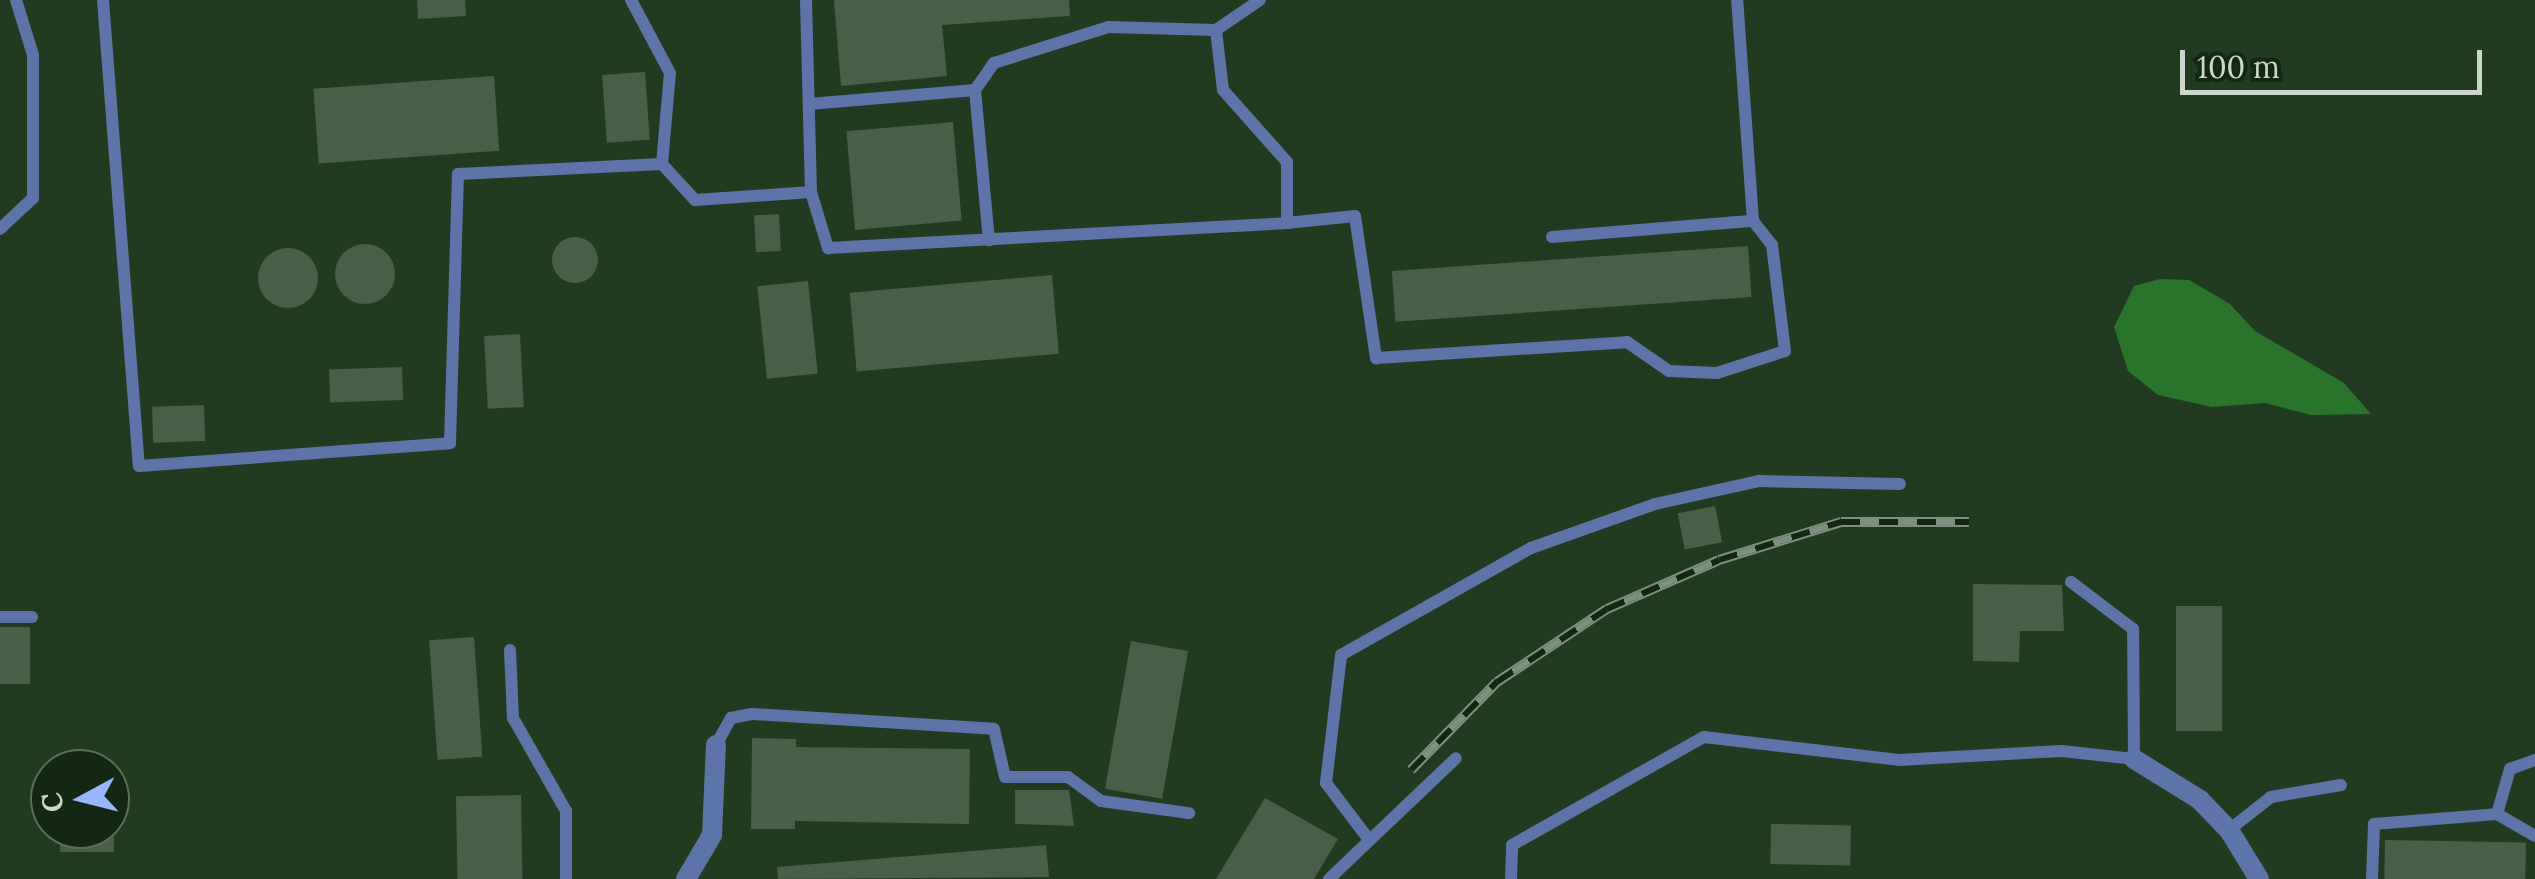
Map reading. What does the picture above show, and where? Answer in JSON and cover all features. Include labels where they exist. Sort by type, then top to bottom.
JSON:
[{"type":"street","points":[[686,879],[712,834],[716,745]]},
{"type":"street","points":[[2134,758],[2200,800],[2228,830],[2259,879]]},
{"type":"lane","points":[[0,229],[33,198],[34,55],[16,0]]},
{"type":"lane","points":[[103,0],[139,466],[450,443],[458,174],[662,164]]},
{"type":"lane","points":[[631,0],[670,73],[662,164],[695,200],[811,192]]},
{"type":"lane","points":[[806,0],[811,192],[828,248],[1286,224],[1355,216],[1376,358],[1628,342],[1669,372],[1717,373],[1785,351],[1772,245],[1753,221],[1737,0]]},
{"type":"lane","points":[[989,240],[975,90],[994,63],[1108,27],[1216,30],[1260,0]]},
{"type":"lane","points":[[1216,30],[1223,90],[1287,162],[1286,224]]},
{"type":"lane","points":[[809,104],[975,90]]},
{"type":"lane","points":[[1552,237],[1753,221]]},
{"type":"lane","points":[[1367,837],[1326,784],[1341,656],[1530,548],[1655,504],[1759,480],[1900,484]]},
{"type":"lane","points":[[1510,879],[1512,844],[1704,737],[1900,760],[2062,751],[2134,758],[2133,629],[2071,582]]},
{"type":"lane","points":[[0,617],[32,617]]},
{"type":"lane","points":[[510,650],[513,718],[566,811],[566,879]]},
{"type":"lane","points":[[716,745],[731,718],[752,714],[994,728],[1004,777],[1068,777],[1100,801],[1189,813]]},
{"type":"lane","points":[[1329,879],[1367,837],[1456,758]]},
{"type":"lane","points":[[2496,814],[2510,769],[2535,760]]},
{"type":"lane","points":[[2228,830],[2271,797],[2341,785]]},
{"type":"lane","points":[[2372,879],[2374,824],[2496,814],[2535,836]]},
{"type":"shaded area","points":[[0,0],[2535,0],[2535,879],[0,879]]},
{"type":"shaded area","points":[[2160,279],[2189,280],[2230,304],[2255,331],[2344,383],[2371,414],[2311,415],[2265,403],[2212,407],[2158,395],[2128,371],[2114,327],[2134,286]]},
{"type":"building","points":[[417,0],[465,0],[466,16],[418,19]]},
{"type":"building","points":[[834,0],[1069,0],[1070,16],[942,25],[947,76],[841,86]]},
{"type":"building","points":[[645,72],[650,140],[607,143],[602,75]]},
{"type":"building","points":[[494,76],[499,151],[319,163],[313,89]]},
{"type":"building","points":[[953,122],[962,221],[855,230],[846,131]]},
{"type":"building","points":[[779,214],[781,251],[756,252],[754,215]]},
{"type":"building","points":[[575,237],[591,244],[598,260],[591,276],[575,283],[559,276],[552,260],[559,244]]},
{"type":"building","points":[[365,244],[386,253],[395,274],[386,295],[365,304],[344,295],[335,274],[344,253]]},
{"type":"building","points":[[1748,246],[1752,297],[1395,322],[1392,271]]},
{"type":"building","points":[[288,248],[309,257],[318,278],[309,299],[288,308],[267,299],[258,278],[267,257]]},
{"type":"building","points":[[1052,275],[1059,354],[857,371],[850,293]]},
{"type":"building","points":[[808,281],[818,373],[767,379],[757,286]]},
{"type":"building","points":[[520,334],[524,407],[488,409],[484,336]]},
{"type":"building","points":[[402,367],[403,400],[330,403],[329,370]]},
{"type":"building","points":[[204,405],[205,441],[153,443],[152,407]]},
{"type":"building","points":[[1715,506],[1722,542],[1685,550],[1678,513]]},
{"type":"building","points":[[1973,584],[2062,585],[2064,631],[2020,631],[2019,662],[1973,661]]},
{"type":"building","points":[[2176,606],[2222,606],[2222,731],[2176,731]]},
{"type":"building","points":[[0,627],[30,627],[30,684],[0,684]]},
{"type":"building","points":[[474,637],[482,757],[437,760],[429,640]]},
{"type":"building","points":[[1131,641],[1188,651],[1162,799],[1105,789]]},
{"type":"building","points":[[752,738],[796,739],[796,747],[970,749],[969,824],[795,821],[795,829],[751,829]]},
{"type":"building","points":[[1015,790],[1069,790],[1074,826],[1015,824]]},
{"type":"building","points":[[521,795],[522,879],[457,879],[456,796]]},
{"type":"building","points":[[1265,798],[1338,839],[1314,879],[1216,879]]},
{"type":"building","points":[[1771,824],[1851,825],[1850,865],[1770,864]]},
{"type":"building","points":[[2385,840],[2526,842],[2525,879],[2384,879]]},
{"type":"building","points":[[1046,845],[1049,877],[778,879],[777,867]]},
{"type":"building","points":[[60,849],[114,849],[114,852]]},
{"type":"railway","points":[[1411,770],[1497,682],[1607,609],[1719,560],[1841,522],[1969,522]]}]
